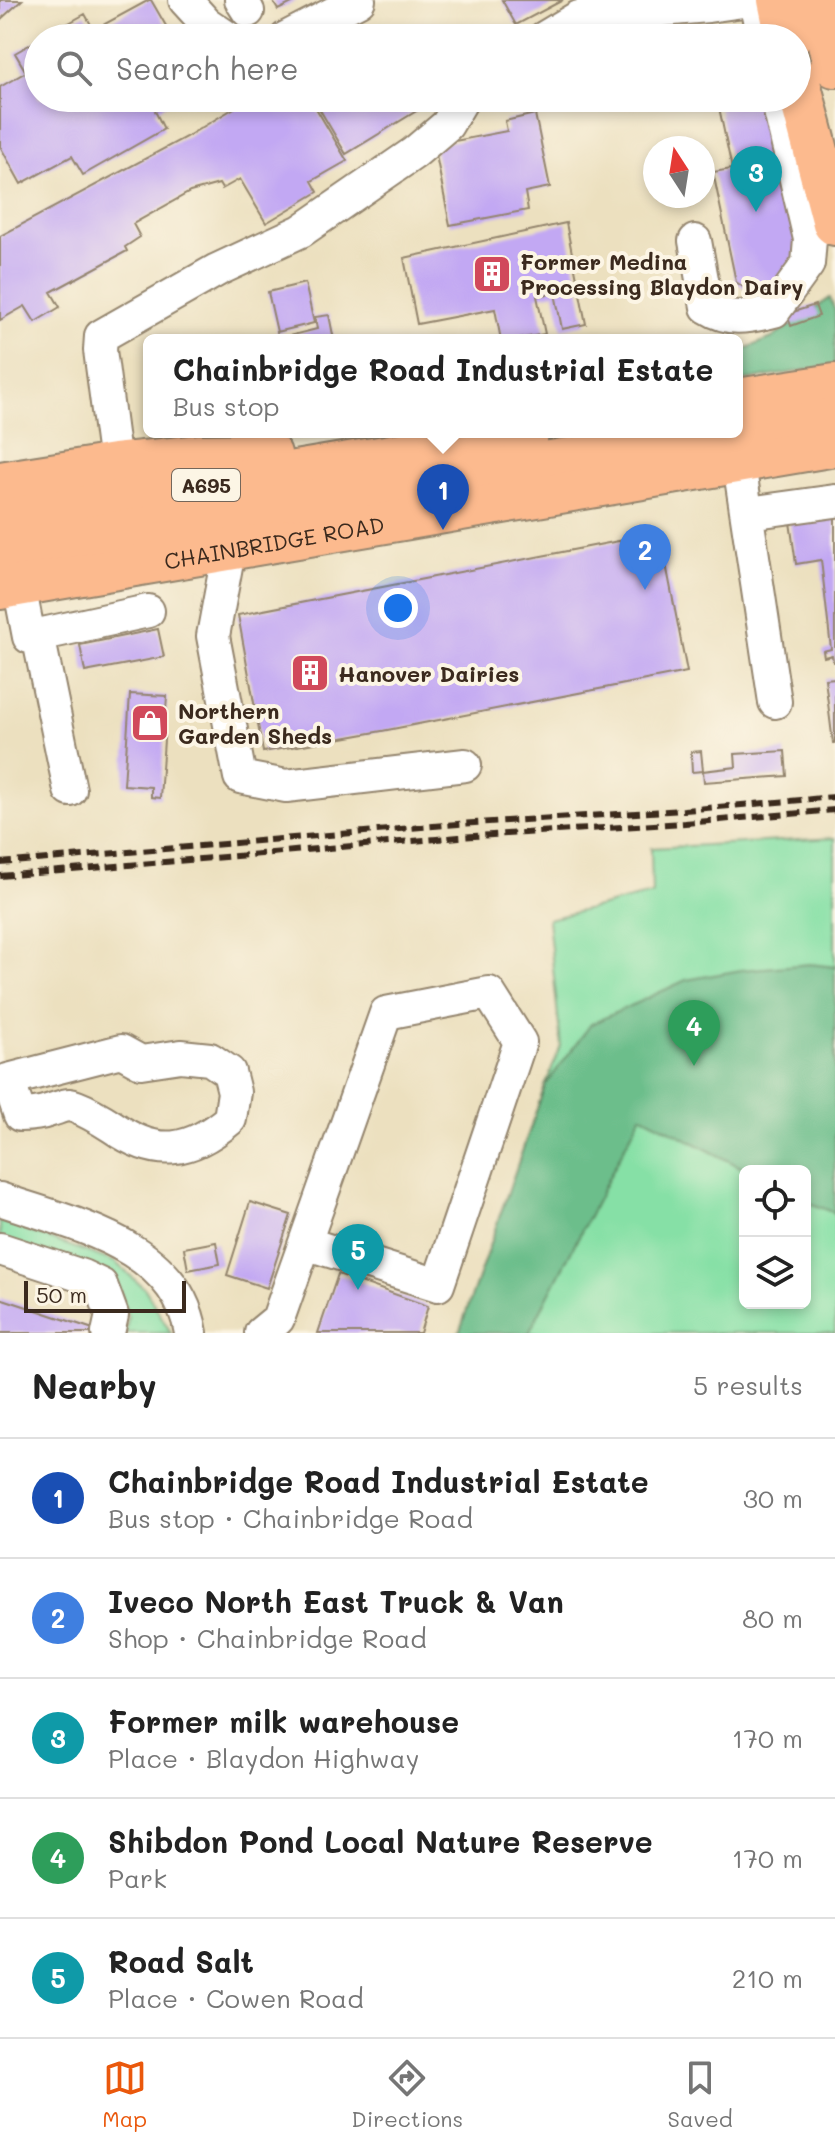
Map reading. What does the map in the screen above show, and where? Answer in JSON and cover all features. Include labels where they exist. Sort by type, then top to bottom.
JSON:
[{"type":"highway","points":[[780,0],[785,24]]},
{"type":"highway","points":[[820,0],[835,65]]},
{"type":"highway","points":[[804,112],[835,223]]},
{"type":"main road","points":[[743,398],[835,384]]},
{"type":"main road","name":"A695","points":[[743,432],[835,418]]},
{"type":"main road","name":"A695","points":[[0,520],[492,438]]},
{"type":"main road","name":"A695","points":[[0,551],[703,438]]},
{"type":"main road","name":"CHAINBRIDGE ROAD","points":[[10,587],[835,446]]},
{"type":"main road","points":[[0,482],[115,464],[200,455],[411,451]]},
{"type":"street","points":[[185,0],[207,24]]},
{"type":"street","points":[[313,24],[359,0]]},
{"type":"street","points":[[567,24],[579,17],[752,0],[759,24]]},
{"type":"street","points":[[115,464],[100,350],[101,336],[217,270],[301,231],[414,153],[447,125],[456,112]]},
{"type":"street","points":[[695,241],[707,307],[720,316],[734,318],[774,311],[808,264],[810,239],[780,112]]},
{"type":"street","points":[[739,464],[775,702]]},
{"type":"street","points":[[748,513],[835,501]]},
{"type":"street","points":[[229,550],[213,636],[240,777],[286,786],[465,765]]},
{"type":"street","points":[[10,587],[29,637],[148,611]]},
{"type":"street","points":[[38,635],[70,790]]},
{"type":"street","points":[[261,1333],[278,1319],[386,1013],[489,993],[520,1042],[438,1285],[305,1243]]},
{"type":"street","points":[[121,1051],[141,1062],[181,1056],[210,1059],[229,1072],[234,1092],[230,1119],[212,1134],[185,1147],[153,1147],[127,1137],[99,1118],[68,1105],[34,1115],[20,1115],[4,1082],[121,1051]]},
{"type":"street","points":[[0,1199],[112,1238],[146,1258],[175,1289],[191,1333]]},
{"type":"street","points":[[0,1249],[101,1285],[112,1315],[108,1333]]},
{"type":"green space","points":[[830,298],[835,311],[835,365],[743,381],[743,350],[772,338]]},
{"type":"green space","points":[[835,838],[835,1333],[459,1333],[561,1046],[548,919],[652,894],[651,848]]},
{"type":"green space","points":[[810,964],[835,967],[835,1213],[811,1203],[811,1165],[739,1166],[641,1115],[529,1333],[459,1333],[545,1086],[591,1024],[686,980],[741,970]]},
{"type":"green space","points":[[0,1221],[115,1262],[145,1289],[171,1333],[126,1333],[128,1317],[119,1288],[0,1238]]},
{"type":"building","points":[[0,0],[22,0],[0,20]]},
{"type":"building","points":[[151,0],[165,24],[105,24]]},
{"type":"building","points":[[272,0],[298,0],[278,10]]},
{"type":"building","points":[[502,0],[563,0],[518,24]]},
{"type":"building","points":[[85,14],[91,24],[67,24]]},
{"type":"building","points":[[24,48],[24,69],[15,53]]},
{"type":"building","points":[[24,73],[24,112],[156,112],[164,129],[83,175],[72,156],[21,184],[0,146],[0,87]]},
{"type":"building","points":[[228,112],[318,112],[347,161],[312,181],[318,192],[266,223],[240,179],[222,189],[219,184],[190,192],[133,224],[140,237],[125,247],[127,251],[51,292],[60,307],[35,322],[25,306],[0,320],[0,236]]},
{"type":"building","points":[[321,112],[415,112],[346,154]]},
{"type":"building","points":[[720,112],[769,112],[798,252],[763,301],[736,282],[715,172],[732,169]]},
{"type":"building","points":[[535,114],[550,187],[525,192],[528,210],[450,225],[434,145],[507,131],[505,121]]},
{"type":"building","name":"Former Medina Processing Blaydon Dairy","points":[[566,223],[586,324],[562,329],[555,293],[537,296],[545,334],[500,334],[495,309],[417,324],[404,258]]},
{"type":"building","points":[[305,283],[314,323],[277,332],[268,292]]},
{"type":"building","points":[[815,305],[819,316],[791,326],[787,314]]},
{"type":"building","points":[[329,315],[333,334],[297,334],[317,329],[315,317]]},
{"type":"building","points":[[835,516],[833,662],[832,655],[824,657],[823,651],[831,649],[821,560],[796,564],[790,522]]},
{"type":"building","points":[[660,533],[687,672],[263,752],[238,615]]},
{"type":"building","points":[[158,629],[164,657],[85,672],[80,645]]},
{"type":"building","points":[[835,678],[835,743],[833,743],[825,679]]},
{"type":"building","points":[[130,694],[167,696],[160,798],[151,797],[151,787],[124,785]]},
{"type":"building","points":[[701,751],[703,771],[692,772],[691,752]]},
{"type":"building","points":[[785,751],[787,776],[704,782],[703,771],[736,767],[735,754]]},
{"type":"building","points":[[250,1202],[291,1215],[267,1288],[227,1275]]},
{"type":"building","points":[[216,1242],[220,1264],[188,1270],[184,1248]]},
{"type":"building","points":[[338,1274],[428,1306],[420,1333],[318,1333]]},
{"type":"building","points":[[0,1298],[96,1330],[95,1333],[0,1333]]},
{"type":"railway","points":[[0,863],[458,824],[835,797]]},
{"type":"railway","points":[[0,876],[459,837],[835,810]]},
{"type":"place","name":"Former milk warehouse","points":[[756,212]]},
{"type":"place","name":"Former Medina Processing Blaydon Dairy","points":[[492,274]]},
{"type":"place","name":"Chainbridge Road Industrial Estate","points":[[443,530]]},
{"type":"place","name":"Iveco North East Truck & Van","points":[[645,590]]},
{"type":"place","name":"Hanover Dairies","points":[[310,673]]},
{"type":"place","name":"Northern Garden Sheds","points":[[150,723]]},
{"type":"place","name":"Shibdon Pond Local Nature Reserve","points":[[694,1066]]},
{"type":"place","name":"Road Salt","points":[[358,1290]]}]
